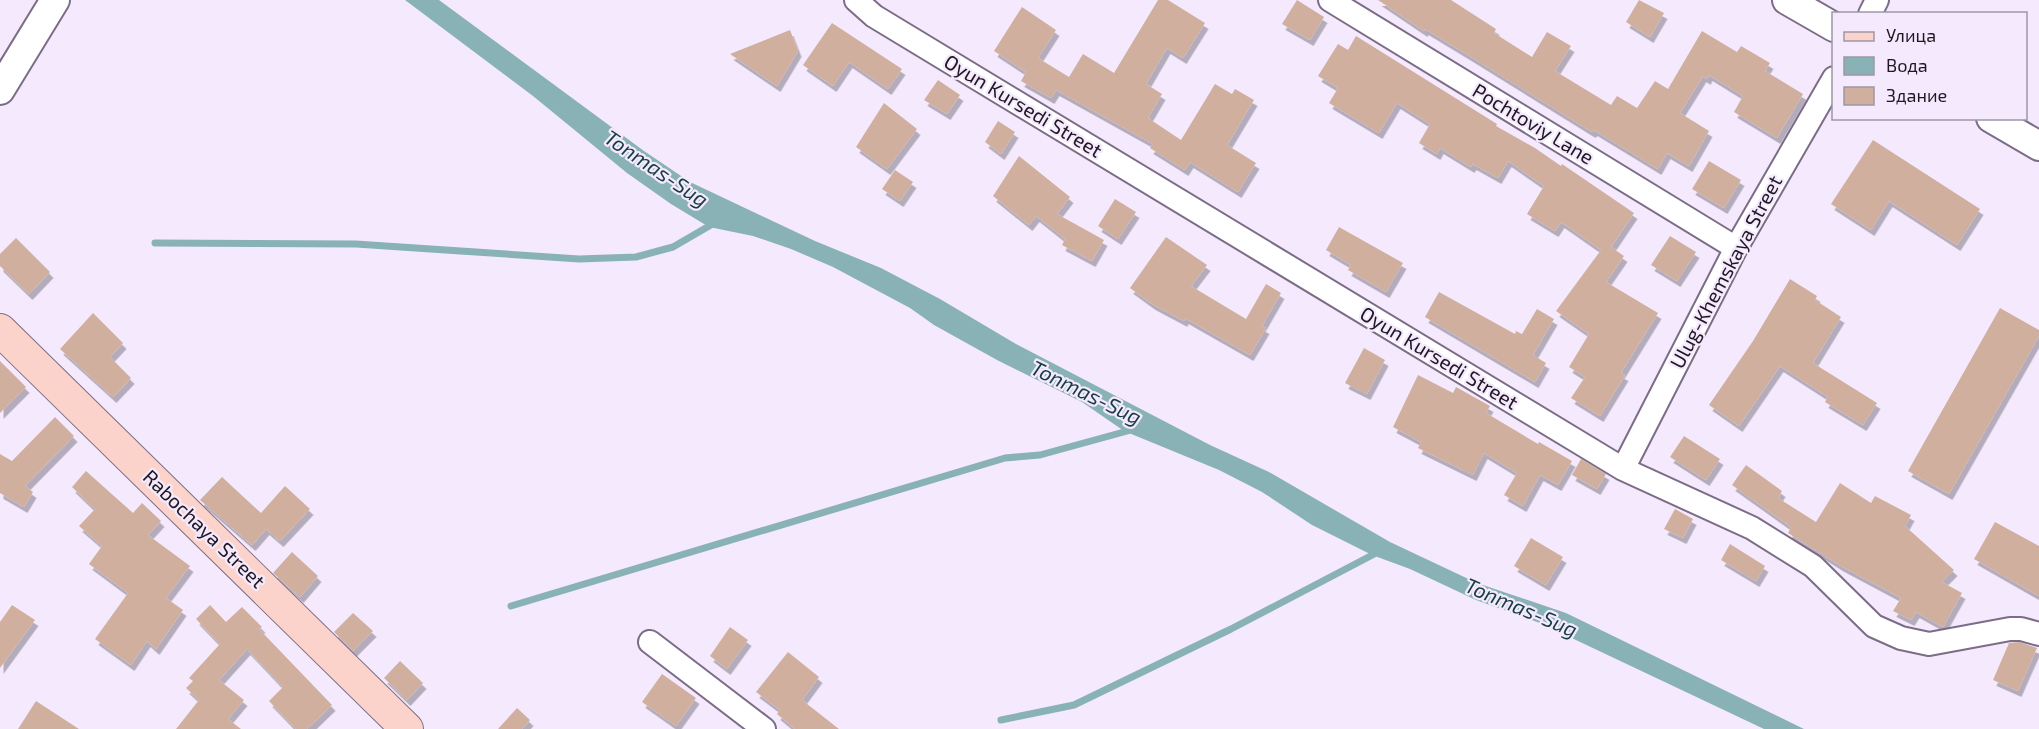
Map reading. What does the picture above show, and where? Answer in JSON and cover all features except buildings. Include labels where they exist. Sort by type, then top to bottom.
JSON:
[{"type":"main road","name":"Rabochaya Street","points":[[0,330],[407,729]]},
{"type":"street","points":[[0,90],[55,0]]},
{"type":"street","name":"Oyun Kursedi Street","points":[[856,0],[873,16],[1623,469],[1752,528],[1813,566],[1874,626],[1901,638],[1929,644],[2010,629],[2021,629],[2039,634]]},
{"type":"street","name":"Pochtoviy Lane","points":[[1330,0],[1737,248]]},
{"type":"street","points":[[1787,0],[1832,26]]},
{"type":"street","name":"Ulug-Khemskaya Street","points":[[1623,469],[1737,248],[1832,80]]},
{"type":"street","points":[[1994,120],[2039,146]]},
{"type":"street","points":[[650,642],[764,729]]},
{"type":"water","name":"Tonmas-Sug","points":[[405,0],[439,0],[644,151],[690,182],[815,241],[881,268],[940,299],[1016,344],[1210,445],[1269,472],[1390,542],[1477,583],[1566,613],[1804,729],[1764,729],[1540,623],[1476,600],[1410,569],[1372,555],[1312,525],[1262,492],[1219,470],[1124,431],[1082,402],[997,360],[934,325],[910,308],[833,267],[753,236],[709,227],[627,173],[533,96]]},
{"type":"waterway","points":[[155,243],[356,244],[579,259],[636,257],[673,247],[716,222]]},
{"type":"waterway","points":[[511,606],[1005,458],[1040,455],[1131,430]]},
{"type":"waterway","points":[[1001,720],[1074,705],[1231,629],[1380,551]]}]
